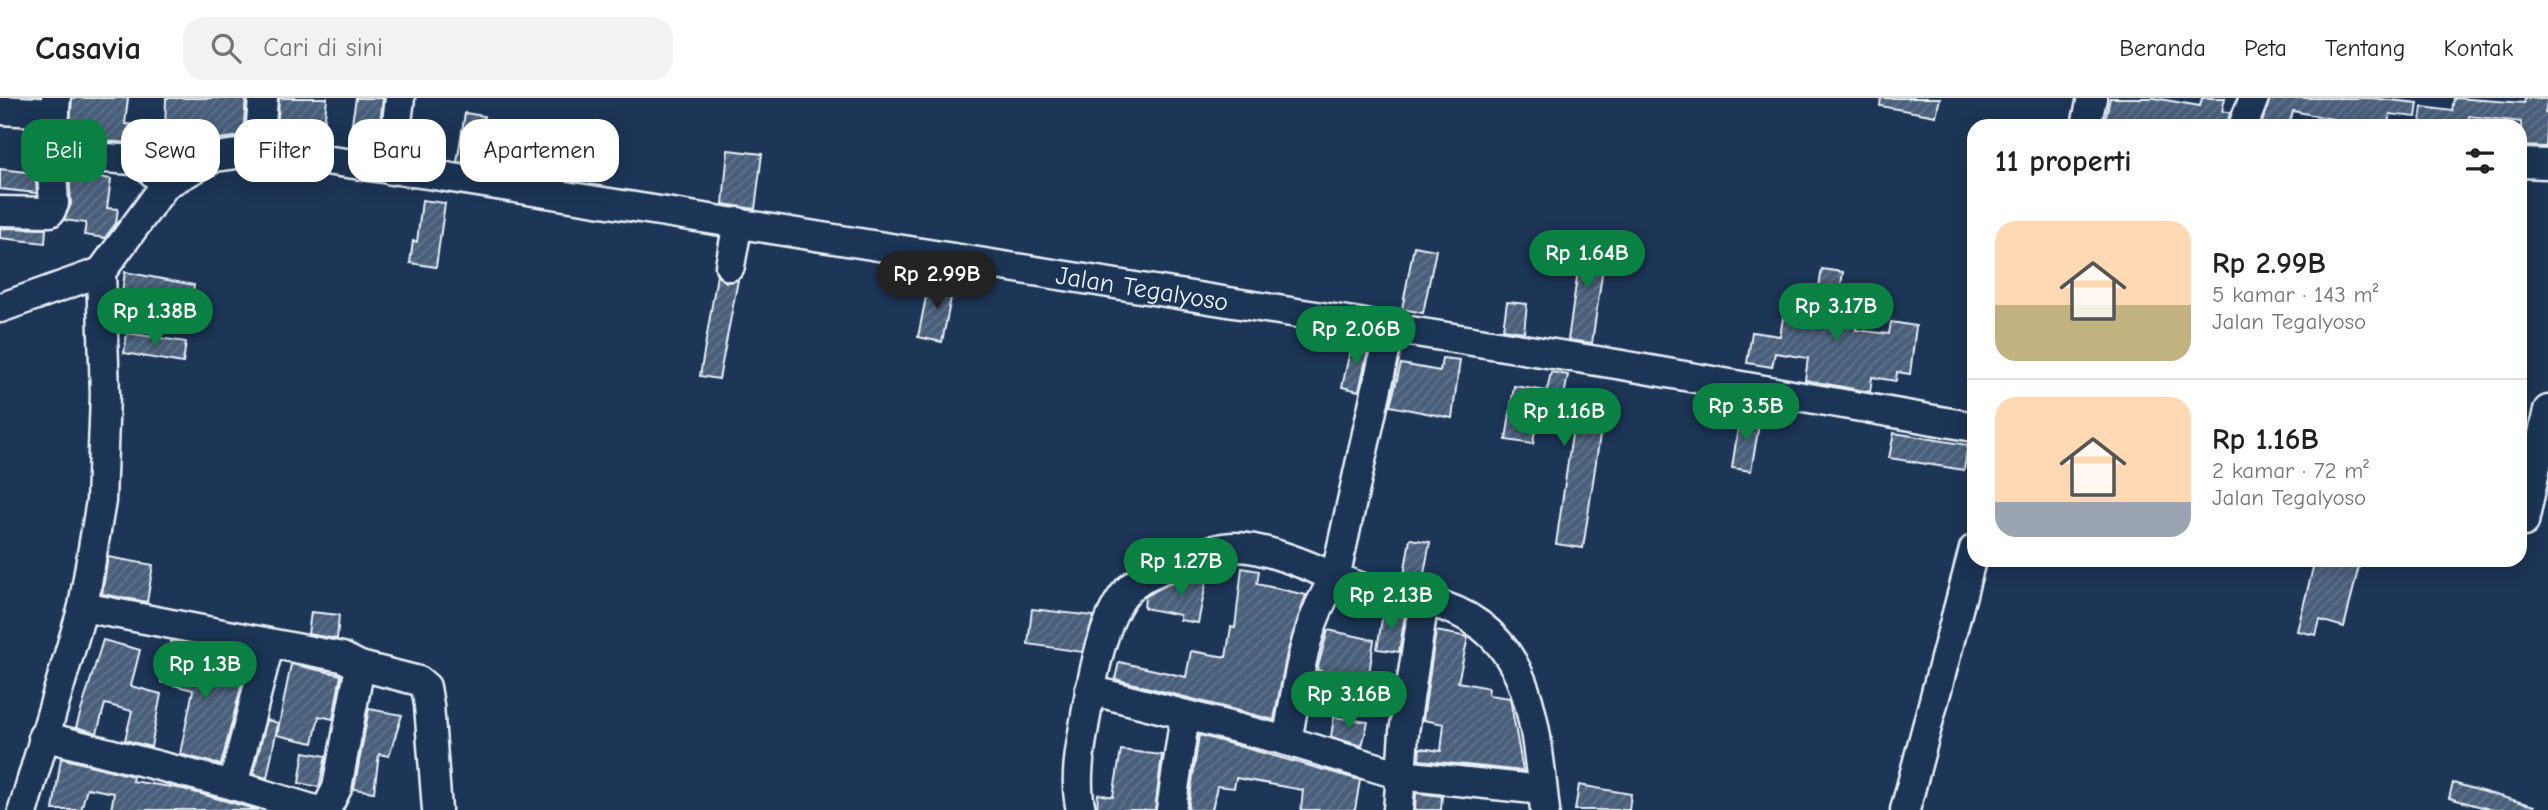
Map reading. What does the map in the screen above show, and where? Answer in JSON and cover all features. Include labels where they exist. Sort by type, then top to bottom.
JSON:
[{"type":"street","points":[[261,119],[263,98]]},
{"type":"street","points":[[397,119],[400,98]]},
{"type":"street","points":[[2088,119],[2092,98]]},
{"type":"street","points":[[2246,119],[2253,98]]},
{"type":"street","points":[[0,110],[56,106]]},
{"type":"street","name":"Jalan Tegalyoso","points":[[166,184],[215,157],[234,154]]},
{"type":"street","points":[[0,308],[101,272],[166,184],[147,167],[133,160],[107,158]]},
{"type":"street","points":[[2527,163],[2548,164]]},
{"type":"street","name":"Jalan Tegalyoso","points":[[446,177],[1616,364],[1967,426]]},
{"type":"street","points":[[0,211],[50,212],[54,204],[53,182]]},
{"type":"street","points":[[730,266],[738,222]]},
{"type":"street","points":[[23,810],[83,607],[101,501],[105,395],[101,272]]},
{"type":"street","points":[[1287,741],[1308,631],[1321,597],[1335,578],[1390,329]]},
{"type":"street","points":[[2531,524],[2548,410]]},
{"type":"street","points":[[1081,810],[1079,762],[1090,690],[1107,627],[1128,590],[1153,574],[1193,557],[1233,547],[1285,558],[1375,592],[1424,601],[1478,621],[1500,641],[1526,687],[1544,800],[1401,775],[1287,741],[1090,690]]},
{"type":"street","points":[[1905,810],[1969,567]]},
{"type":"street","points":[[1398,810],[1404,732],[1424,601]]},
{"type":"street","points":[[83,607],[342,657],[360,666],[412,677],[426,687],[438,810]]},
{"type":"street","points":[[233,785],[269,645]]},
{"type":"street","points":[[326,810],[337,788],[360,666]]},
{"type":"street","points":[[1171,810],[1185,715]]},
{"type":"street","points":[[43,736],[233,785],[315,810]]},
{"type":"building","points":[[72,98],[128,98],[126,119],[121,119],[121,142],[107,141],[107,119],[70,119]]},
{"type":"building","points":[[166,98],[246,98],[244,119],[234,119],[234,137],[220,139],[220,119],[165,119]]},
{"type":"building","points":[[279,98],[327,98],[325,119],[278,119]]},
{"type":"building","points":[[356,98],[383,98],[380,119],[353,119]]},
{"type":"building","points":[[1881,98],[1940,98],[1936,116],[1880,106]]},
{"type":"building","points":[[2110,98],[2154,98],[2200,106],[2202,98],[2225,98],[2222,111],[2230,113],[2229,119],[2106,119]]},
{"type":"building","points":[[2270,98],[2371,98],[2418,103],[2416,117],[2390,114],[2389,119],[2333,119],[2293,111],[2291,119],[2263,119]]},
{"type":"building","points":[[2454,98],[2524,103],[2525,98],[2548,98],[2545,113],[2548,114],[2546,147],[2527,146],[2527,119],[2469,116],[2468,119],[2421,119],[2422,107],[2452,111]]},
{"type":"building","points":[[465,113],[484,116],[484,119],[464,119]]},
{"type":"building","points":[[728,150],[762,154],[755,209],[723,204]]},
{"type":"building","points":[[0,169],[21,171],[21,182],[36,182],[37,193],[0,189]]},
{"type":"building","points":[[107,178],[111,179],[107,208],[118,209],[116,223],[105,238],[84,235],[86,223],[64,220],[71,204],[70,182],[107,182]]},
{"type":"building","points":[[422,200],[445,203],[436,267],[410,263],[413,241],[417,242]]},
{"type":"building","points":[[0,228],[46,229],[45,243],[0,238]]},
{"type":"building","points":[[1583,236],[1607,240],[1592,343],[1568,340]]},
{"type":"building","points":[[1414,246],[1436,250],[1423,313],[1402,309]]},
{"type":"building","points":[[1822,269],[1843,272],[1837,309],[1859,311],[1856,330],[1889,334],[1891,322],[1916,326],[1910,374],[1897,372],[1896,381],[1872,377],[1870,392],[1805,380],[1808,358],[1775,353],[1772,367],[1747,363],[1752,332],[1780,336],[1785,306],[1815,310]]},
{"type":"building","points":[[125,272],[194,285],[190,315],[175,312],[176,307],[121,299]]},
{"type":"building","points":[[717,275],[726,282],[738,280],[719,379],[700,376]]},
{"type":"building","points":[[942,276],[955,279],[942,342],[918,337],[928,287],[939,289]]},
{"type":"building","points":[[1507,302],[1527,304],[1524,332],[1503,329]]},
{"type":"building","points":[[127,333],[186,342],[183,363],[124,353]]},
{"type":"building","points":[[1352,342],[1369,346],[1359,391],[1342,387]]},
{"type":"building","points":[[1442,358],[1460,360],[1452,418],[1390,406],[1401,364],[1440,371]]},
{"type":"building","points":[[1551,372],[1568,375],[1564,396],[1605,402],[1583,548],[1556,544],[1575,414],[1538,408],[1533,444],[1506,440],[1514,386],[1547,391]]},
{"type":"building","points":[[1740,415],[1760,419],[1751,471],[1732,468]]},
{"type":"building","points":[[1894,433],[1967,445],[1964,470],[1889,458]]},
{"type":"building","points":[[1410,539],[1430,542],[1422,584],[1403,581]]},
{"type":"building","points":[[108,557],[153,565],[147,602],[102,594]]},
{"type":"building","points":[[2313,567],[2359,567],[2344,627],[2320,620],[2316,635],[2297,631]]},
{"type":"building","points":[[1242,568],[1259,571],[1257,584],[1306,595],[1287,653],[1274,720],[1115,679],[1119,662],[1186,677],[1191,651],[1226,657],[1231,627],[1235,628]]},
{"type":"building","points":[[1209,569],[1198,623],[1180,620],[1180,615],[1144,608],[1145,597],[1177,580],[1187,582],[1189,576]]},
{"type":"building","points":[[1032,609],[1094,616],[1082,652],[1028,644]]},
{"type":"building","points":[[311,612],[339,615],[337,639],[308,634]]},
{"type":"building","points":[[1383,613],[1405,615],[1399,652],[1377,649]]},
{"type":"building","points":[[1328,630],[1374,640],[1368,681],[1317,670]]},
{"type":"building","points":[[1436,631],[1468,637],[1458,682],[1489,688],[1488,695],[1510,698],[1523,771],[1419,760],[1420,748],[1441,751],[1444,724],[1423,720]]},
{"type":"building","points":[[103,640],[140,650],[131,686],[161,694],[151,747],[125,740],[132,711],[105,704],[97,733],[76,727]]},
{"type":"building","points":[[171,642],[200,649],[196,663],[233,672],[237,654],[249,656],[221,765],[180,754],[193,690],[161,682]]},
{"type":"building","points":[[291,664],[341,675],[333,719],[319,716],[313,743],[277,735]]},
{"type":"building","points":[[369,709],[402,715],[389,756],[379,754],[374,792],[354,789]]},
{"type":"building","points":[[1334,717],[1368,722],[1362,746],[1331,737]]},
{"type":"building","points":[[267,720],[278,723],[267,778],[253,774]]},
{"type":"building","points":[[1199,735],[1360,780],[1355,810],[1301,810],[1303,790],[1236,778],[1234,788],[1217,786],[1212,810],[1188,810]]},
{"type":"building","points":[[1121,750],[1162,755],[1155,810],[1097,810],[1098,794],[1113,797]]},
{"type":"building","points":[[304,752],[326,756],[319,787],[299,783]]},
{"type":"building","points":[[61,758],[133,776],[132,781],[183,789],[258,810],[111,810],[114,793],[87,788],[81,810],[53,810]]},
{"type":"building","points":[[2453,783],[2534,806],[2533,810],[2493,810],[2449,798]]},
{"type":"building","points":[[1579,785],[1631,794],[1629,810],[1575,810]]},
{"type":"building","points":[[1416,793],[1442,796],[1441,810],[1415,810]]}]
